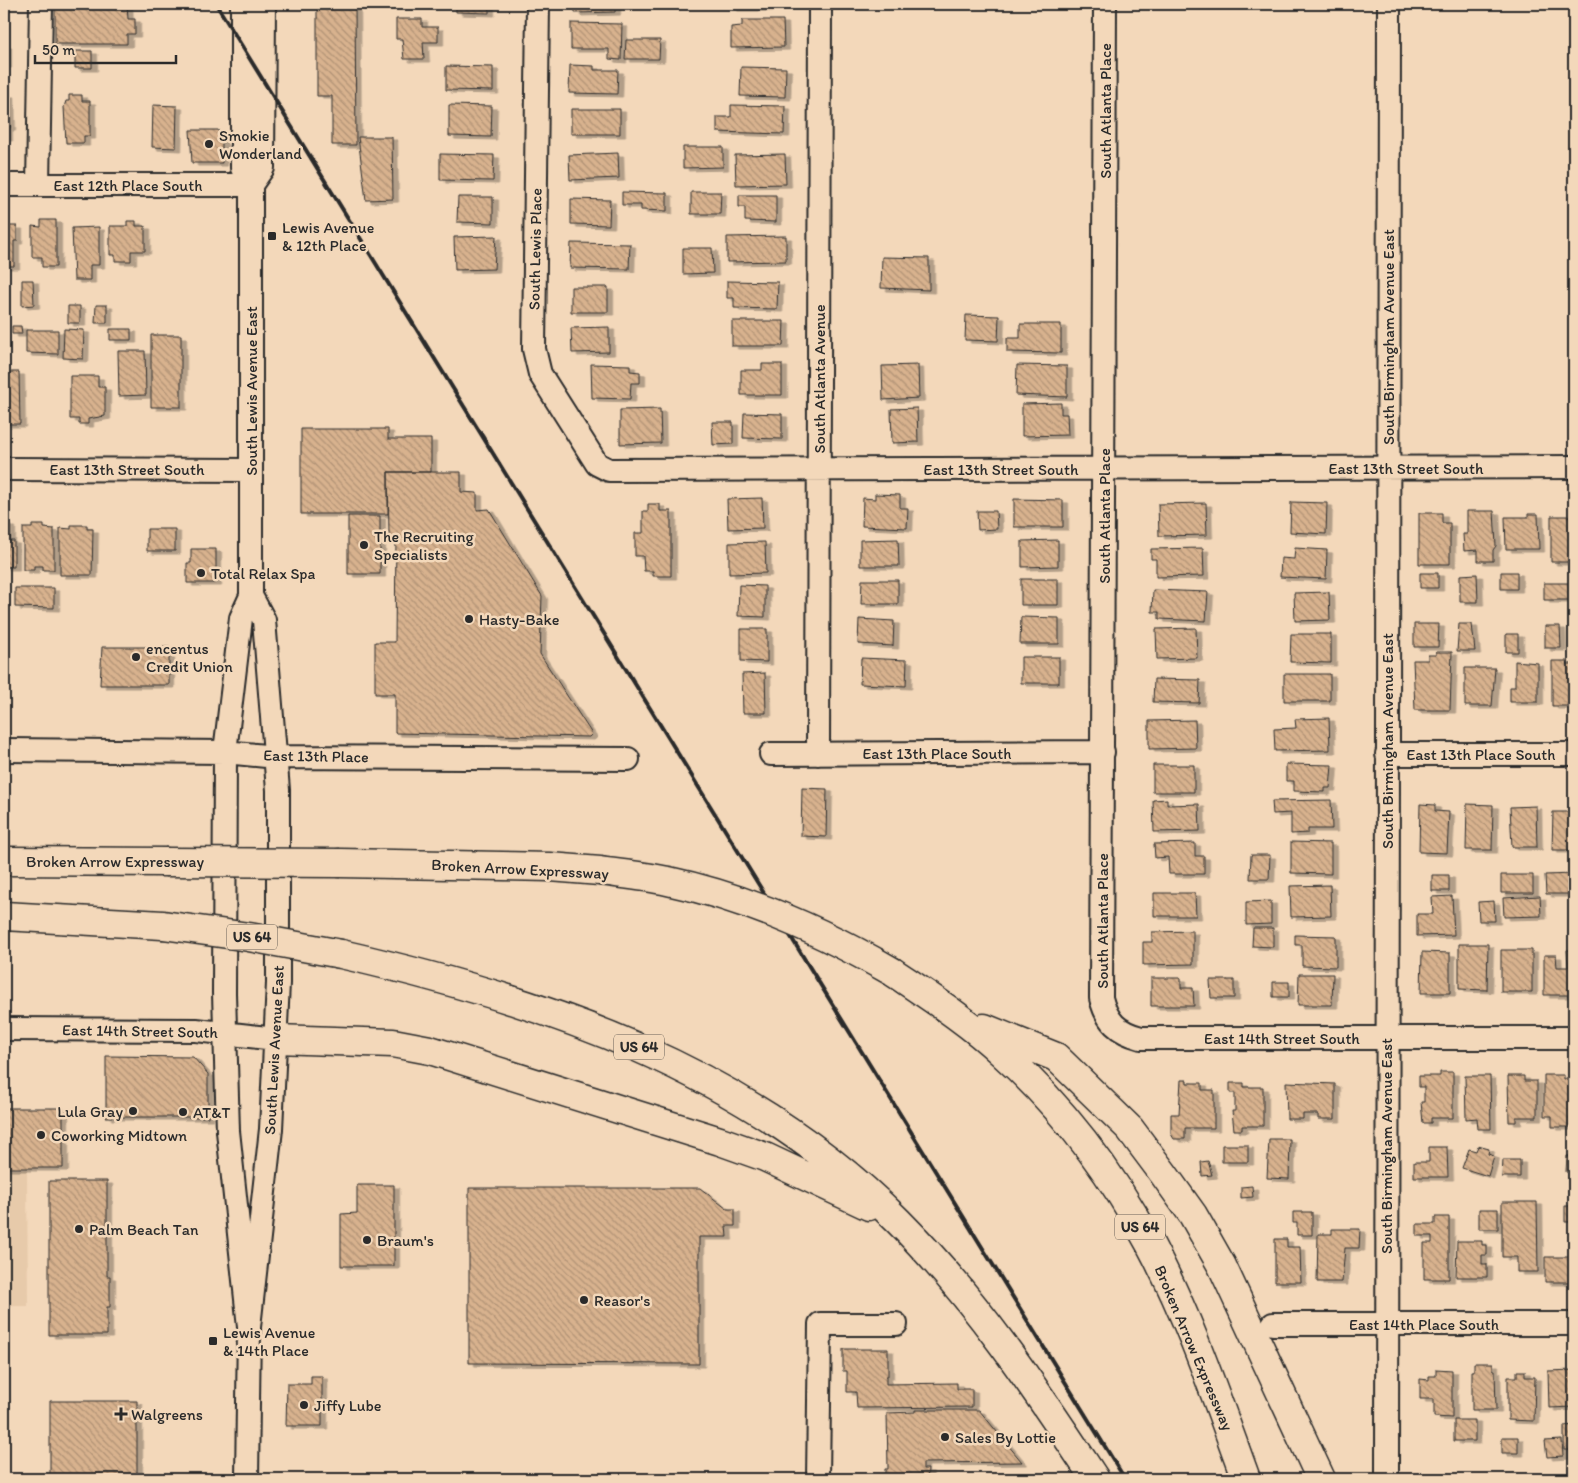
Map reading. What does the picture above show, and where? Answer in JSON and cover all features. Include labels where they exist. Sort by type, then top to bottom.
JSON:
[{"type":"highway","name":"Broken Arrow Expressway","points":[[4,861],[340,863],[550,867],[600,870],[667,881],[759,908],[805,924],[839,940],[893,972],[964,1020],[1002,1053],[1050,1100],[1093,1154],[1125,1200],[1150,1245],[1177,1301],[1216,1397],[1246,1479]]},
{"type":"highway","name":"US 64","points":[[4,916],[163,925],[249,937],[341,954],[408,969],[480,990],[598,1030],[650,1051],[750,1104],[801,1138],[897,1220],[942,1268],[984,1318],[1050,1410],[1095,1479]]},
{"type":"highway","points":[[964,1020],[1056,1057],[1130,1129],[1194,1215],[1222,1266],[1321,1479]]},
{"type":"highway","points":[[276,1039],[393,1043],[430,1050],[765,1157],[897,1220]]},
{"type":"street","points":[[38,185],[41,4]]},
{"type":"street","name":"South Lewis Avenue East","points":[[242,4],[242,168],[252,185],[252,596],[264,620],[278,790],[276,1039],[269,1144],[249,1327],[247,1479]]},
{"type":"street","name":"South Lewis Avenue East","points":[[252,185],[263,168],[264,4]]},
{"type":"street","name":"South Lewis Place","points":[[538,4],[534,349],[540,374],[597,464],[609,470]]},
{"type":"street","name":"South Atlanta Avenue","points":[[818,754],[820,4]]},
{"type":"street","name":"South Atlanta Place","points":[[1105,4],[1101,998],[1105,1013],[1113,1025]]},
{"type":"street","name":"South Birmingham Avenue East","points":[[1386,1479],[1389,4]]},
{"type":"street","name":"East 12th Place South","points":[[4,185],[252,185]]},
{"type":"street","name":"East 13th Street South","points":[[609,470],[1574,468]]},
{"type":"street","name":"East 13th Street South","points":[[4,469],[251,470]]},
{"type":"street","name":"South Lewis Avenue East","points":[[249,1327],[228,1131],[224,1032],[225,752],[240,618],[252,596]]},
{"type":"street","name":"East 13th Place","points":[[4,750],[225,752],[276,757],[628,758]]},
{"type":"street","name":"East 13th Place South","points":[[771,754],[1103,752]]},
{"type":"street","name":"East 13th Place South","points":[[1387,754],[1574,754]]},
{"type":"street","name":"East 14th Street South","points":[[1113,1025],[1126,1034],[1141,1038],[1574,1038]]},
{"type":"street","name":"East 14th Street South","points":[[4,1029],[224,1032],[276,1039]]},
{"type":"street","points":[[818,1479],[820,1324],[896,1324]]},
{"type":"street","name":"East 14th Place South","points":[[1273,1324],[1574,1324]]},
{"type":"shaded area","points":[[4,1170],[27,1170],[28,1306],[4,1306]]},
{"type":"building","points":[[55,4],[127,4],[128,19],[135,19],[135,34],[127,34],[127,44],[55,44]]},
{"type":"building","points":[[317,4],[355,4],[356,145],[332,145],[332,96],[317,96]]},
{"type":"building","points":[[456,4],[489,4],[489,13],[456,12]]},
{"type":"building","points":[[575,4],[615,4],[615,12],[575,13]]},
{"type":"building","points":[[732,4],[778,4],[778,8],[732,8]]},
{"type":"building","points":[[396,19],[422,19],[422,27],[438,27],[438,42],[423,42],[424,59],[404,59],[402,39],[396,39]]},
{"type":"building","points":[[742,20],[783,20],[784,47],[731,48],[731,27],[742,26]]},
{"type":"building","points":[[571,23],[622,24],[621,60],[609,59],[609,49],[571,49]]},
{"type":"building","points":[[626,40],[660,40],[659,59],[625,59]]},
{"type":"building","points":[[4,45],[6,45],[6,65],[4,65]]},
{"type":"building","points":[[75,51],[92,51],[92,68],[75,68]]},
{"type":"building","points":[[570,65],[594,66],[594,70],[618,70],[617,94],[569,93]]},
{"type":"building","points":[[446,66],[493,67],[493,91],[446,90]]},
{"type":"building","points":[[741,67],[786,68],[785,97],[740,96]]},
{"type":"building","points":[[4,94],[9,94],[10,128],[7,128],[7,138],[4,138]]},
{"type":"building","points":[[69,95],[82,95],[82,101],[90,101],[90,136],[84,136],[84,143],[66,143],[64,107],[66,101],[69,101]]},
{"type":"building","points":[[153,105],[177,106],[176,148],[152,147]]},
{"type":"building","points":[[449,105],[492,106],[491,137],[449,136]]},
{"type":"building","points":[[731,105],[785,106],[784,134],[717,132],[717,117],[731,117]]},
{"type":"building","points":[[571,109],[620,109],[620,134],[571,134]]},
{"type":"building","points":[[190,130],[218,130],[222,141],[222,163],[192,163]]},
{"type":"building","points":[[358,137],[392,137],[393,199],[366,200]]},
{"type":"building","points":[[683,147],[723,147],[723,167],[683,168]]},
{"type":"building","points":[[618,153],[619,178],[570,180],[569,155]]},
{"type":"building","points":[[440,154],[494,155],[493,181],[440,180]]},
{"type":"building","points":[[785,154],[786,184],[736,185],[735,155]]},
{"type":"building","points":[[622,192],[667,193],[667,211],[641,210],[641,205],[622,205]]},
{"type":"building","points":[[691,192],[721,192],[720,214],[691,214]]},
{"type":"building","points":[[739,195],[776,195],[776,222],[745,221],[745,207],[739,207]]},
{"type":"building","points":[[458,197],[493,197],[493,223],[457,222]]},
{"type":"building","points":[[571,199],[610,200],[609,225],[571,224]]},
{"type":"building","points":[[41,220],[56,220],[56,267],[42,267],[42,257],[32,257],[32,226],[41,227]]},
{"type":"building","points":[[127,221],[136,221],[136,226],[145,226],[145,251],[131,251],[131,261],[115,261],[115,255],[110,255],[110,226],[127,226]]},
{"type":"building","points":[[4,223],[6,226],[17,226],[17,241],[14,241],[14,266],[4,266]]},
{"type":"building","points":[[99,227],[99,265],[90,265],[90,280],[74,280],[72,228]]},
{"type":"building","points":[[496,236],[494,269],[455,270],[454,237]]},
{"type":"building","points":[[786,236],[786,261],[727,262],[727,237]]},
{"type":"building","points":[[571,243],[630,244],[629,269],[570,268]]},
{"type":"building","points":[[683,248],[712,248],[713,273],[683,274]]},
{"type":"building","points":[[882,257],[929,258],[929,290],[881,288]]},
{"type":"building","points":[[22,280],[33,280],[34,305],[22,306]]},
{"type":"building","points":[[727,281],[778,282],[777,309],[734,308],[734,298],[727,298]]},
{"type":"building","points":[[571,287],[608,287],[608,312],[571,312]]},
{"type":"building","points":[[96,305],[107,305],[107,323],[95,323]]},
{"type":"building","points":[[68,306],[80,306],[80,323],[68,323]]},
{"type":"building","points":[[966,315],[999,316],[998,341],[965,340]]},
{"type":"building","points":[[732,321],[784,321],[783,346],[732,346]]},
{"type":"building","points":[[1020,324],[1061,324],[1061,353],[1007,352],[1007,338],[1020,338]]},
{"type":"building","points":[[12,326],[21,326],[22,334],[12,334]]},
{"type":"building","points":[[609,327],[609,352],[572,353],[571,328]]},
{"type":"building","points":[[64,329],[84,330],[83,359],[63,358]]},
{"type":"building","points":[[110,329],[131,329],[131,340],[110,340]]},
{"type":"building","points":[[26,330],[58,330],[58,354],[26,353]]},
{"type":"building","points":[[151,335],[181,335],[181,407],[151,407]]},
{"type":"building","points":[[118,351],[145,351],[146,395],[119,396]]},
{"type":"building","points":[[591,364],[630,365],[630,371],[640,372],[640,383],[631,383],[630,399],[592,398]]},
{"type":"building","points":[[762,364],[782,364],[782,395],[741,395],[741,370],[762,370]]},
{"type":"building","points":[[918,365],[919,398],[883,400],[882,366]]},
{"type":"building","points":[[1017,365],[1067,366],[1067,397],[1016,395]]},
{"type":"building","points":[[4,372],[19,372],[20,424],[4,424]]},
{"type":"building","points":[[70,376],[98,376],[98,387],[105,387],[105,416],[88,419],[88,424],[79,424],[79,419],[70,419]]},
{"type":"building","points":[[1061,403],[1061,414],[1067,414],[1068,435],[1022,436],[1022,404]]},
{"type":"building","points":[[917,408],[918,442],[892,443],[891,409]]},
{"type":"building","points":[[660,409],[661,443],[620,444],[620,410]]},
{"type":"building","points":[[744,413],[782,414],[782,439],[743,438]]},
{"type":"building","points":[[712,422],[733,422],[733,444],[713,445]]},
{"type":"building","points":[[301,429],[388,429],[388,439],[431,439],[431,472],[388,472],[388,514],[301,514]]},
{"type":"building","name":"Hasty-Bake","points":[[388,472],[461,472],[461,492],[477,493],[477,510],[489,509],[542,596],[540,654],[592,734],[589,737],[395,733],[395,694],[375,694],[375,642],[395,642],[396,538],[389,537]]},
{"type":"building","points":[[875,494],[900,495],[900,508],[908,508],[907,528],[862,526],[863,498],[875,499]]},
{"type":"building","points":[[762,498],[763,528],[728,529],[727,499]]},
{"type":"building","points":[[1014,499],[1063,500],[1063,527],[1014,527]]},
{"type":"building","points":[[1291,502],[1327,503],[1326,534],[1290,532]]},
{"type":"building","points":[[1206,503],[1207,535],[1159,536],[1158,504]]},
{"type":"building","points":[[648,504],[660,504],[660,511],[671,511],[671,576],[653,576],[653,571],[644,571],[643,556],[635,556],[635,533],[643,533],[643,511],[648,511]]},
{"type":"building","points":[[977,511],[996,511],[997,529],[978,530]]},
{"type":"building","points":[[1467,511],[1494,511],[1496,546],[1493,550],[1493,561],[1478,561],[1478,550],[1464,551],[1463,534],[1467,534]]},
{"type":"building","points":[[1419,513],[1442,513],[1442,523],[1450,523],[1450,564],[1419,564]]},
{"type":"building","points":[[1528,514],[1538,514],[1539,549],[1506,549],[1505,517],[1528,517]]},
{"type":"building","name":"The Recruiting Specialists","points":[[348,516],[380,516],[380,574],[348,574]]},
{"type":"building","points":[[1551,516],[1574,516],[1574,562],[1551,562]]},
{"type":"building","points":[[4,524],[10,524],[10,541],[14,541],[14,567],[4,567]]},
{"type":"building","points":[[32,525],[44,525],[44,528],[54,529],[54,570],[43,570],[43,566],[34,566],[34,570],[23,570],[23,528],[32,528]]},
{"type":"building","points":[[71,525],[87,525],[87,529],[93,529],[92,575],[60,575],[60,528],[71,529]]},
{"type":"building","points":[[147,529],[175,529],[175,551],[147,551]]},
{"type":"building","points":[[898,539],[899,566],[860,566],[860,540]]},
{"type":"building","points":[[1058,540],[1058,566],[1022,567],[1022,541]]},
{"type":"building","points":[[765,542],[766,573],[729,574],[729,543]]},
{"type":"building","points":[[1203,548],[1204,576],[1156,577],[1156,559],[1151,559],[1151,549]]},
{"type":"building","points":[[1295,548],[1327,550],[1326,579],[1280,577],[1281,558],[1294,559]]},
{"type":"building","name":"Total Relax Spa","points":[[191,549],[216,549],[216,583],[187,583],[187,563],[191,563]]},
{"type":"building","points":[[1501,572],[1517,572],[1517,589],[1501,589]]},
{"type":"building","points":[[1420,573],[1438,573],[1438,588],[1420,588]]},
{"type":"building","points":[[1477,574],[1478,602],[1460,602],[1460,575]]},
{"type":"building","points":[[1021,579],[1058,579],[1058,605],[1021,605]]},
{"type":"building","points":[[862,580],[898,580],[898,604],[861,604]]},
{"type":"building","points":[[1544,583],[1569,583],[1569,600],[1544,600]]},
{"type":"building","points":[[739,585],[765,586],[765,617],[738,616]]},
{"type":"building","points":[[15,588],[54,588],[54,608],[15,607]]},
{"type":"building","points":[[1153,590],[1208,592],[1206,621],[1159,619],[1159,612],[1152,612]]},
{"type":"building","points":[[1329,592],[1330,620],[1295,621],[1294,593]]},
{"type":"building","points":[[1021,617],[1059,618],[1059,644],[1020,644]]},
{"type":"building","points":[[859,619],[894,621],[893,646],[858,644]]},
{"type":"building","points":[[1414,624],[1439,624],[1438,647],[1414,647]]},
{"type":"building","points":[[1459,624],[1472,624],[1475,651],[1457,651]]},
{"type":"building","points":[[1545,626],[1560,626],[1561,648],[1545,648]]},
{"type":"building","points":[[1196,628],[1197,658],[1157,659],[1156,629]]},
{"type":"building","points":[[741,629],[767,629],[767,662],[741,661]]},
{"type":"building","points":[[1291,634],[1331,634],[1331,663],[1290,662]]},
{"type":"building","points":[[1506,634],[1518,634],[1518,652],[1506,652]]},
{"type":"building","name":"encentus Credit Union","points":[[102,647],[169,647],[169,685],[100,685]]},
{"type":"building","points":[[1436,652],[1452,652],[1450,710],[1415,710],[1413,660],[1428,660],[1428,655],[1436,655]]},
{"type":"building","points":[[1021,657],[1059,657],[1059,683],[1021,683]]},
{"type":"building","points":[[861,658],[907,660],[906,686],[860,684]]},
{"type":"building","points":[[1515,661],[1538,663],[1538,702],[1510,702],[1510,687],[1515,687]]},
{"type":"building","points":[[1552,661],[1567,661],[1567,664],[1574,664],[1574,706],[1552,706]]},
{"type":"building","points":[[1465,668],[1495,668],[1492,706],[1465,706]]},
{"type":"building","points":[[765,673],[766,713],[743,713],[742,674]]},
{"type":"building","points":[[1284,674],[1330,674],[1330,701],[1284,701]]},
{"type":"building","points":[[1154,679],[1200,680],[1199,703],[1153,702]]},
{"type":"building","points":[[1329,718],[1330,750],[1275,751],[1274,729],[1296,728],[1295,719]]},
{"type":"building","points":[[1195,720],[1196,748],[1149,749],[1149,721]]},
{"type":"building","points":[[1286,764],[1332,765],[1330,788],[1325,788],[1325,792],[1294,791],[1294,781],[1286,781]]},
{"type":"building","points":[[1153,765],[1194,765],[1194,792],[1153,792]]},
{"type":"building","points":[[802,788],[827,789],[826,837],[801,836]]},
{"type":"building","points":[[1167,799],[1167,805],[1199,804],[1200,831],[1154,832],[1153,800]]},
{"type":"building","points":[[1331,800],[1332,829],[1308,829],[1308,833],[1291,834],[1291,813],[1273,814],[1272,801]]},
{"type":"building","points":[[1420,804],[1435,805],[1435,811],[1449,812],[1447,853],[1419,852]]},
{"type":"building","points":[[1467,804],[1493,805],[1492,850],[1466,850]]},
{"type":"building","points":[[1536,806],[1537,847],[1512,847],[1510,807]]},
{"type":"building","points":[[1553,812],[1574,812],[1574,850],[1552,850]]},
{"type":"building","points":[[1291,842],[1331,843],[1331,874],[1291,873]]},
{"type":"building","points":[[1195,843],[1195,856],[1204,856],[1204,874],[1169,874],[1168,857],[1155,858],[1154,844]]},
{"type":"building","points":[[1251,855],[1270,855],[1269,879],[1250,879]]},
{"type":"building","points":[[1574,874],[1574,894],[1546,894],[1545,875]]},
{"type":"building","points":[[1432,875],[1449,875],[1449,891],[1432,891]]},
{"type":"building","points":[[1501,875],[1533,875],[1533,893],[1501,893]]},
{"type":"building","points":[[1330,885],[1331,916],[1291,917],[1290,886]]},
{"type":"building","points":[[1154,893],[1195,893],[1196,916],[1154,916]]},
{"type":"building","points":[[1452,896],[1454,935],[1417,936],[1417,914],[1433,914],[1432,897]]},
{"type":"building","points":[[1540,896],[1541,916],[1504,917],[1503,898]]},
{"type":"building","points":[[1271,901],[1271,924],[1246,925],[1246,902]]},
{"type":"building","points":[[1494,901],[1495,921],[1479,921],[1478,902]]},
{"type":"building","points":[[1253,928],[1273,928],[1273,947],[1252,946]]},
{"type":"building","points":[[1193,931],[1193,964],[1143,965],[1143,942],[1152,942],[1152,932]]},
{"type":"building","points":[[1295,935],[1336,936],[1336,967],[1302,966],[1302,945],[1295,945]]},
{"type":"building","points":[[1459,944],[1488,944],[1487,990],[1459,989]]},
{"type":"building","points":[[1501,950],[1532,950],[1532,992],[1501,992]]},
{"type":"building","points":[[1567,950],[1574,950],[1574,995],[1544,995],[1544,955],[1556,955],[1557,967],[1568,967]]},
{"type":"building","points":[[1422,952],[1450,953],[1450,993],[1421,993]]},
{"type":"building","points":[[1299,974],[1333,974],[1332,1005],[1298,1005]]},
{"type":"building","points":[[1151,978],[1181,978],[1181,988],[1193,988],[1194,1006],[1151,1006]]},
{"type":"building","points":[[1210,980],[1234,980],[1234,998],[1211,998]]},
{"type":"building","points":[[1273,982],[1289,982],[1289,997],[1273,997]]},
{"type":"building","points":[[106,1056],[193,1057],[208,1074],[208,1117],[106,1117]]},
{"type":"building","points":[[1440,1072],[1453,1072],[1453,1118],[1431,1118],[1431,1123],[1423,1123],[1421,1102],[1424,1102],[1424,1087],[1419,1087],[1419,1076],[1440,1076]]},
{"type":"building","points":[[1544,1075],[1564,1075],[1564,1079],[1570,1079],[1571,1094],[1574,1093],[1574,1116],[1570,1116],[1570,1127],[1552,1127],[1552,1116],[1544,1116]]},
{"type":"building","points":[[1465,1076],[1490,1076],[1491,1129],[1478,1129],[1477,1118],[1466,1119]]},
{"type":"building","points":[[1508,1076],[1524,1076],[1524,1081],[1537,1081],[1537,1117],[1516,1117],[1516,1122],[1509,1122]]},
{"type":"building","points":[[1181,1080],[1187,1080],[1187,1083],[1202,1083],[1202,1090],[1214,1090],[1214,1128],[1185,1128],[1185,1139],[1174,1139],[1171,1134],[1171,1114],[1179,1114]]},
{"type":"building","points":[[1286,1082],[1335,1084],[1335,1119],[1318,1119],[1318,1114],[1303,1114],[1303,1119],[1287,1119]]},
{"type":"building","points":[[1230,1083],[1244,1083],[1244,1087],[1263,1087],[1263,1126],[1242,1126],[1242,1130],[1234,1130],[1232,1111],[1235,1111],[1235,1093],[1230,1093]]},
{"type":"building","points":[[4,1108],[63,1108],[63,1168],[4,1168]]},
{"type":"building","points":[[1269,1139],[1290,1139],[1289,1179],[1267,1178]]},
{"type":"building","points":[[1222,1145],[1248,1145],[1248,1162],[1222,1162]]},
{"type":"building","points":[[1478,1146],[1489,1149],[1488,1154],[1494,1156],[1488,1176],[1462,1168],[1469,1149],[1476,1151]]},
{"type":"building","points":[[1429,1147],[1447,1147],[1448,1177],[1414,1177],[1414,1162],[1429,1162]]},
{"type":"building","points":[[1567,1156],[1574,1156],[1574,1173],[1566,1172]]},
{"type":"building","points":[[1503,1160],[1520,1160],[1520,1177],[1502,1177]]},
{"type":"building","points":[[1208,1161],[1212,1175],[1202,1176],[1201,1162]]},
{"type":"building","points":[[49,1181],[107,1181],[107,1276],[110,1276],[110,1307],[107,1307],[107,1335],[49,1335]]},
{"type":"building","name":"Braum's","points":[[357,1185],[394,1185],[394,1266],[341,1266],[341,1214],[357,1213]]},
{"type":"building","points":[[1252,1186],[1253,1197],[1241,1198],[1241,1187]]},
{"type":"building","name":"Reasor's","points":[[469,1188],[700,1188],[727,1209],[735,1209],[735,1226],[726,1226],[727,1237],[699,1237],[699,1364],[469,1363]]},
{"type":"building","points":[[1502,1202],[1537,1202],[1538,1272],[1517,1272],[1517,1257],[1502,1257]]},
{"type":"building","points":[[1565,1206],[1574,1206],[1574,1222],[1565,1222]]},
{"type":"building","points":[[1479,1209],[1498,1209],[1498,1229],[1479,1229]]},
{"type":"building","points":[[1293,1212],[1312,1212],[1312,1235],[1297,1235],[1297,1223],[1293,1223]]},
{"type":"building","points":[[1435,1217],[1449,1217],[1449,1279],[1424,1279],[1424,1243],[1432,1243],[1432,1236],[1417,1236],[1417,1224],[1435,1224]]},
{"type":"building","points":[[1332,1229],[1360,1229],[1359,1248],[1345,1248],[1342,1282],[1317,1282],[1318,1234],[1332,1234]]},
{"type":"building","points":[[1275,1239],[1287,1239],[1287,1247],[1300,1247],[1301,1282],[1275,1282]]},
{"type":"building","points":[[1457,1241],[1482,1241],[1482,1245],[1487,1245],[1487,1255],[1482,1255],[1482,1264],[1487,1264],[1487,1277],[1456,1277]]},
{"type":"building","points":[[1545,1257],[1574,1257],[1574,1282],[1545,1282]]},
{"type":"building","points":[[843,1349],[888,1349],[888,1376],[886,1376],[886,1384],[957,1383],[957,1389],[972,1389],[972,1407],[857,1408],[856,1392],[847,1392],[847,1371],[843,1371]]},
{"type":"building","points":[[1474,1363],[1493,1363],[1493,1370],[1495,1370],[1496,1410],[1472,1410],[1472,1371],[1474,1371]]},
{"type":"building","points":[[1436,1369],[1452,1370],[1452,1418],[1434,1417],[1434,1399],[1420,1399],[1420,1379],[1429,1380],[1429,1376],[1436,1376]]},
{"type":"building","points":[[1574,1370],[1574,1407],[1549,1408],[1548,1371]]},
{"type":"building","points":[[1517,1371],[1525,1371],[1525,1377],[1535,1377],[1534,1421],[1508,1420],[1508,1377],[1517,1377]]},
{"type":"building","name":"Jiffy Lube","points":[[311,1376],[322,1376],[322,1426],[286,1426],[287,1384],[311,1384]]},
{"type":"building","name":"Walgreens","points":[[50,1401],[137,1401],[137,1479],[50,1479]]},
{"type":"building","name":"Sales By Lottie","points":[[915,1410],[979,1410],[1022,1462],[923,1463],[923,1469],[928,1469],[927,1479],[885,1479],[885,1469],[888,1469],[887,1413],[915,1412]]},
{"type":"building","points":[[1454,1420],[1475,1420],[1475,1441],[1454,1441]]},
{"type":"building","points":[[1574,1425],[1574,1450],[1564,1450],[1564,1426]]},
{"type":"building","points":[[1502,1437],[1518,1437],[1518,1453],[1502,1453]]},
{"type":"building","points":[[1562,1440],[1563,1456],[1547,1457],[1545,1441]]},
{"type":"railway","points":[[216,4],[1125,1479]]},
{"type":"place","name":"Smokie Wonderland","points":[[209,144]]},
{"type":"place","name":"Lewis Avenue & 12th Place","points":[[272,236]]},
{"type":"place","name":"The Recruiting Specialists","points":[[364,545]]},
{"type":"place","name":"Total Relax Spa","points":[[201,573]]},
{"type":"place","name":"Hasty-Bake","points":[[469,619]]},
{"type":"place","name":"encentus Credit Union","points":[[136,657]]},
{"type":"place","name":"Lula Gray","points":[[133,1111]]},
{"type":"place","name":"AT&T","points":[[183,1112]]},
{"type":"place","name":"Coworking Midtown","points":[[41,1135]]},
{"type":"place","name":"Palm Beach Tan","points":[[79,1229]]},
{"type":"place","name":"Braum's","points":[[367,1240]]},
{"type":"place","name":"Reasor's","points":[[584,1300]]},
{"type":"place","name":"Lewis Avenue & 14th Place","points":[[213,1341]]},
{"type":"place","name":"Jiffy Lube","points":[[304,1405]]},
{"type":"place","name":"Walgreens","points":[[121,1414]]},
{"type":"place","name":"Sales By Lottie","points":[[945,1437]]}]
